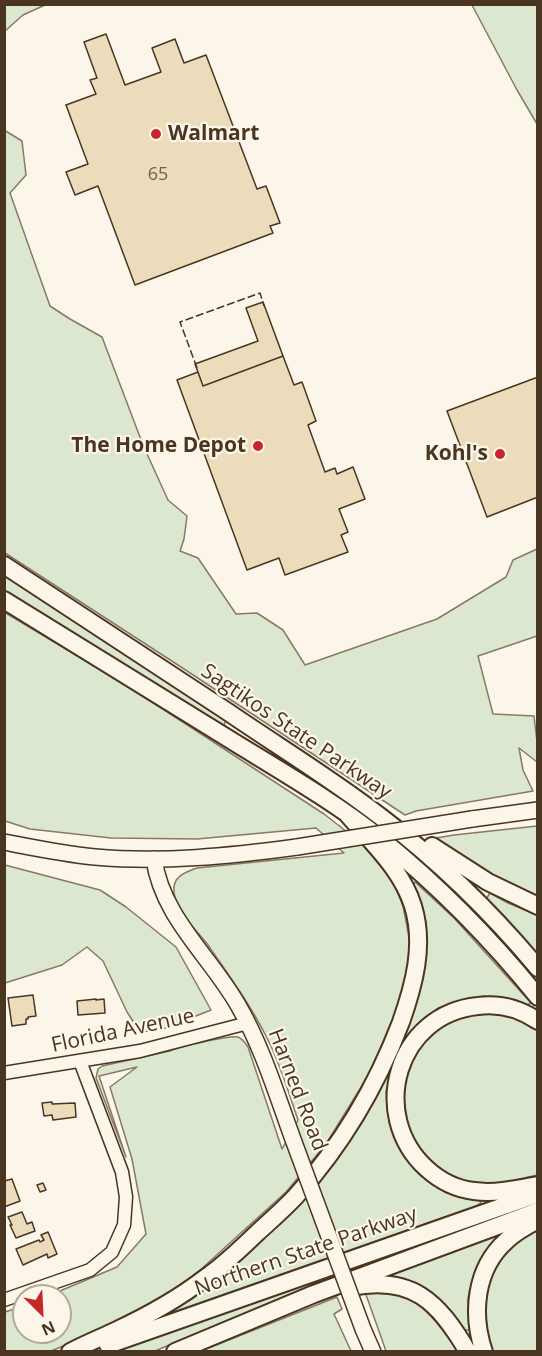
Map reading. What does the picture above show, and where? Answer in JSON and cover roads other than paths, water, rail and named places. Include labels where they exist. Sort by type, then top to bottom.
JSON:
[{"type":"highway","name":"Sagtikos State Parkway","points":[[4,565],[382,817],[435,861],[494,918],[537,968]]},
{"type":"highway","name":"Sagtikos State Parkway","points":[[4,600],[348,815],[405,860],[450,900],[487,938],[537,998]]},
{"type":"highway","points":[[314,770],[364,794],[452,860],[488,882],[537,906]]},
{"type":"highway","points":[[70,1352],[158,1309],[192,1288],[223,1264],[288,1204],[313,1176],[344,1134],[368,1095],[387,1056],[410,995],[418,941],[413,906],[399,874],[348,815]]},
{"type":"highway","points":[[537,1021],[519,1010],[496,1004],[471,1006],[447,1015],[426,1029],[403,1059],[397,1078],[395,1100],[397,1121],[406,1144],[420,1163],[440,1179],[451,1185],[473,1191],[499,1191],[537,1185]]},
{"type":"highway","name":"Northern State Parkway","points":[[89,1352],[537,1194]]},
{"type":"highway","name":"Northern State Parkway","points":[[175,1352],[314,1294],[537,1211]]},
{"type":"highway","points":[[484,1352],[477,1327],[477,1314],[478,1291],[486,1267],[499,1248],[516,1232],[537,1220]]},
{"type":"highway","points":[[314,1294],[369,1284],[402,1286],[422,1296],[441,1312],[468,1352]]},
{"type":"main road","points":[[4,842],[89,856],[154,859],[235,855],[537,810]]},
{"type":"main road","name":"Harned Road","points":[[154,859],[169,907],[224,982],[258,1045],[373,1352]]},
{"type":"street","name":"Florida Avenue","points":[[4,1073],[140,1051],[248,1023]]},
{"type":"street","points":[[4,1300],[90,1270],[112,1252],[124,1225],[126,1197],[122,1172],[80,1061]]},
{"type":"place","name":"Walmart","points":[[156,134]]},
{"type":"place","name":"The Home Depot","points":[[258,446]]},
{"type":"place","name":"Kohl's","points":[[500,454]]}]
